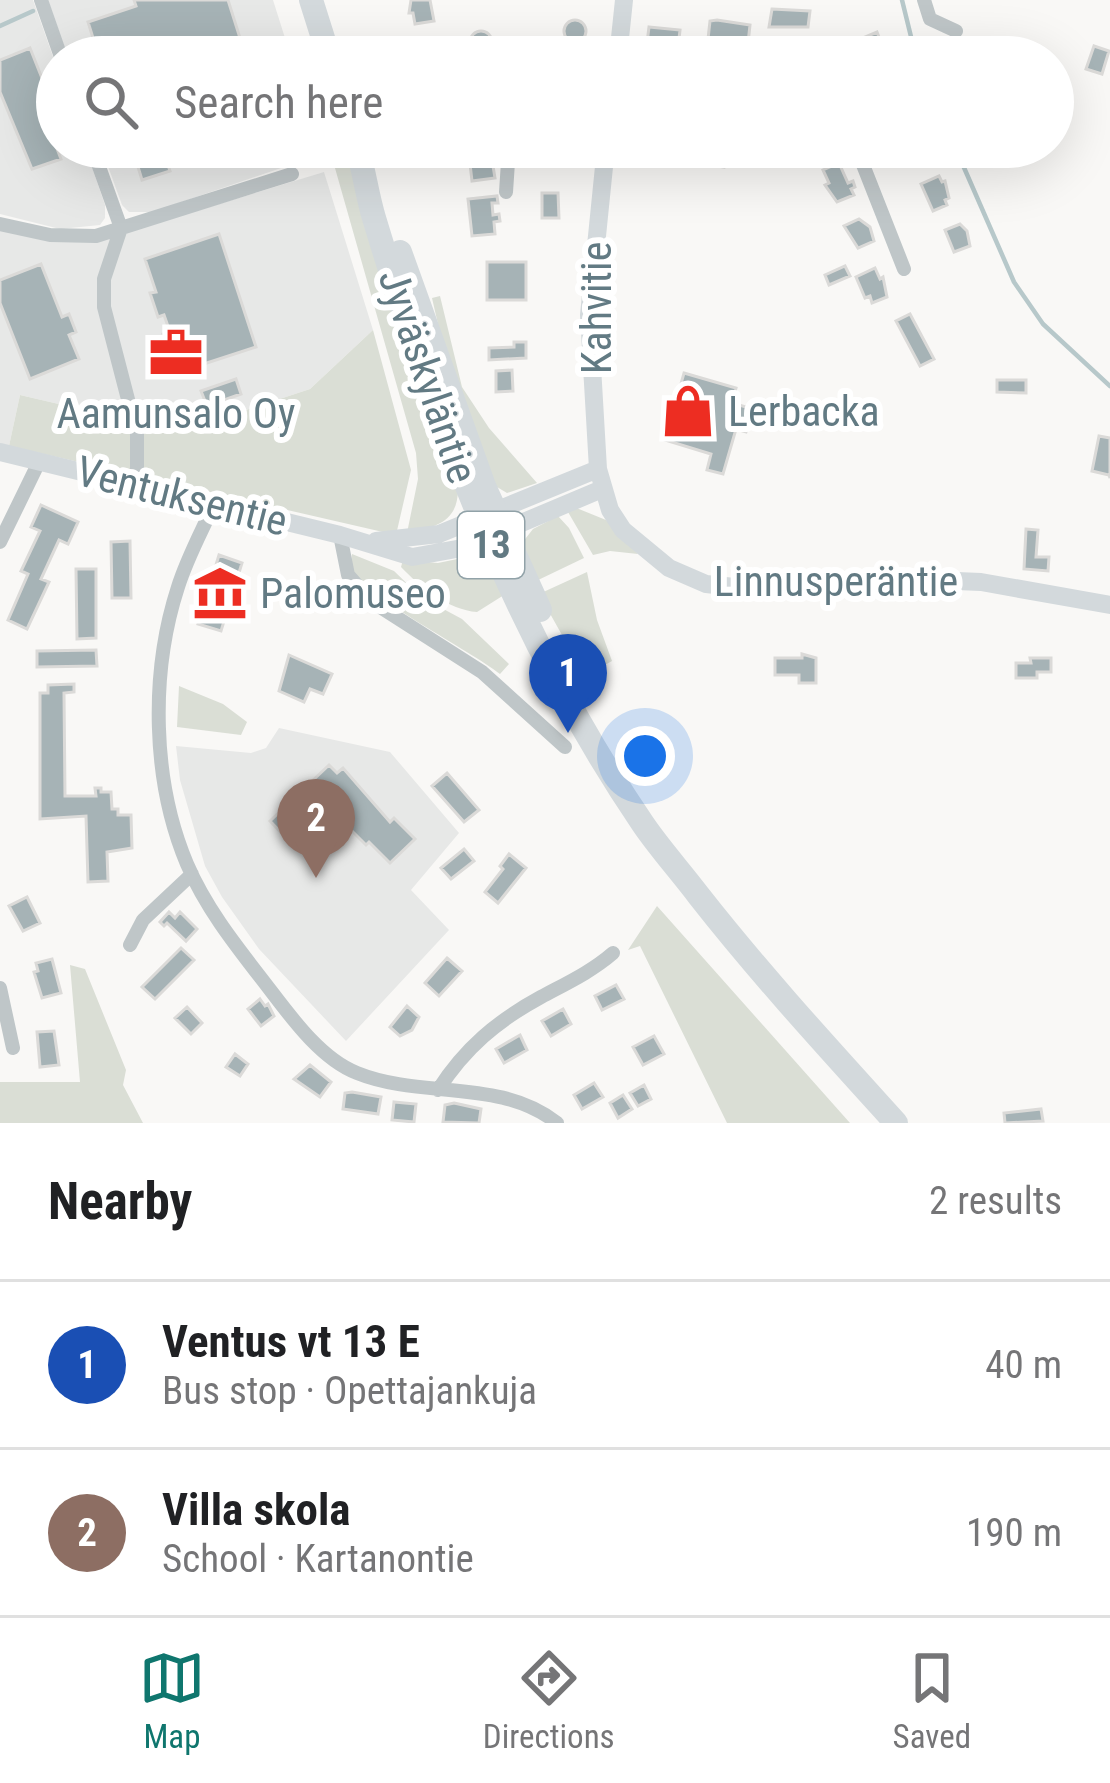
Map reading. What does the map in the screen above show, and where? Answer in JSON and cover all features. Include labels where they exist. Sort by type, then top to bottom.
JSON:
[{"type":"highway","points":[[311,0],[322,36]]},
{"type":"highway","name":"Jyväskyläntie","points":[[362,168],[400,301],[539,646],[615,782],[749,961],[896,1123]]},
{"type":"street","points":[[41,0],[54,36]]},
{"type":"street","points":[[620,36],[624,0]]},
{"type":"street","points":[[924,0],[930,19],[956,31]]},
{"type":"street","points":[[100,168],[121,228],[104,279],[104,307],[137,434],[137,485]]},
{"type":"street","points":[[506,192],[508,168]]},
{"type":"street","name":"Kahvitie","points":[[600,479],[589,288],[603,168]]},
{"type":"street","points":[[864,168],[904,269]]},
{"type":"street","points":[[0,224],[50,235],[96,236],[292,174]]},
{"type":"street","name":"Ventuksentie","points":[[0,452],[364,541],[415,539],[491,524]]},
{"type":"street","points":[[0,542],[39,462]]},
{"type":"street","points":[[491,524],[600,479]]},
{"type":"street","name":"Linnusperäntie","points":[[600,479],[623,530],[669,568],[706,584],[744,588],[981,582],[1110,604]]},
{"type":"street","points":[[214,504],[177,590],[160,699],[161,764],[177,837],[192,874],[227,934],[339,1064],[374,1078],[528,1104],[557,1123]]},
{"type":"street","points":[[340,535],[348,575],[371,601],[482,672],[565,747]]},
{"type":"street","points":[[130,945],[143,920],[192,874]]},
{"type":"street","points":[[438,1090],[486,1032],[596,968],[613,952]]},
{"type":"street","points":[[0,988],[13,1048]]},
{"type":"shaded area","points":[[0,0],[33,0],[46,36],[36,36],[36,168],[92,168],[105,218],[100,225],[60,229],[0,214]]},
{"type":"shaded area","points":[[48,0],[273,0],[284,36],[61,36]]},
{"type":"shaded area","points":[[109,168],[281,168],[152,212],[129,212]]},
{"type":"shaded area","points":[[335,168],[351,168],[458,489],[450,516],[407,533],[418,479],[416,453]]},
{"type":"shaded area","points":[[324,172],[373,330],[310,389],[179,432],[20,395],[9,446],[0,444],[0,230],[98,241]]},
{"type":"shaded area","points":[[440,296],[462,387],[489,428],[537,483],[507,493],[492,484],[451,381],[432,298]]},
{"type":"shaded area","points":[[373,330],[411,470],[396,535],[9,446],[20,395],[179,432],[310,389]]},
{"type":"shaded area","points":[[574,507],[606,520],[638,554],[610,551],[593,555],[568,512]]},
{"type":"shaded area","points":[[558,516],[584,558],[534,582],[522,543],[533,529]]},
{"type":"shaded area","points":[[352,554],[394,571],[421,597],[462,619],[509,664],[500,674],[377,595],[353,572]]},
{"type":"shaded area","points":[[472,556],[489,562],[504,595],[477,612],[436,596],[401,567],[403,560],[438,563]]},
{"type":"shaded area","points":[[587,572],[612,661],[585,676],[539,594]]},
{"type":"shaded area","points":[[179,686],[223,704],[247,722],[241,735],[177,727]]},
{"type":"shaded area","points":[[279,728],[390,752],[459,833],[411,890],[449,930],[346,1041],[259,949],[222,897],[205,866],[180,780],[176,746],[251,753],[266,748]]},
{"type":"shaded area","points":[[657,906],[850,1123],[727,1123],[640,946],[628,950]]},
{"type":"shaded area","points":[[70,965],[85,969],[126,1070],[123,1085],[143,1123],[0,1123],[0,1082],[80,1082]]},
{"type":"building","points":[[134,0],[228,0],[239,36],[92,36],[88,22],[136,6]]},
{"type":"building","points":[[411,0],[430,0],[434,21],[415,24],[409,13]]},
{"type":"building","points":[[772,9],[810,11],[808,27],[769,27]]},
{"type":"building","points":[[710,21],[750,25],[749,36],[708,36]]},
{"type":"building","points":[[567,23],[583,23],[584,36],[566,36]]},
{"type":"building","points":[[649,27],[680,30],[679,36],[648,36]]},
{"type":"building","points":[[1094,46],[1109,51],[1102,74],[1086,69]]},
{"type":"building","points":[[30,48],[36,63],[36,168],[32,169],[0,92],[0,60]]},
{"type":"building","points":[[138,168],[169,168],[170,171],[142,180]]},
{"type":"building","points":[[470,168],[493,168],[495,178],[472,181]]},
{"type":"building","points":[[841,168],[848,183],[853,181],[854,195],[837,202],[825,185],[829,183],[823,170]]},
{"type":"building","points":[[939,176],[949,198],[947,205],[933,211],[921,184]]},
{"type":"building","points":[[542,193],[558,193],[559,218],[542,218]]},
{"type":"building","points":[[497,196],[498,203],[492,203],[493,215],[499,214],[500,221],[494,222],[495,234],[472,236],[468,199]]},
{"type":"building","points":[[859,219],[870,227],[874,241],[858,248],[844,226]]},
{"type":"building","points":[[960,224],[970,246],[954,252],[945,230]]},
{"type":"building","points":[[219,234],[256,347],[170,375],[160,344],[166,342],[163,334],[170,332],[164,315],[158,317],[145,259]]},
{"type":"building","points":[[487,262],[526,262],[526,300],[487,300]]},
{"type":"building","points":[[41,264],[62,317],[69,314],[76,332],[69,335],[79,359],[30,379],[0,303],[0,280]]},
{"type":"building","points":[[845,266],[850,276],[829,285],[825,275]]},
{"type":"building","points":[[875,268],[883,277],[887,297],[872,303],[856,277]]},
{"type":"building","points":[[910,314],[934,359],[920,366],[896,321]]},
{"type":"building","points":[[514,342],[526,342],[526,358],[489,360],[489,348],[514,347]]},
{"type":"building","points":[[512,370],[513,391],[496,392],[496,371]]},
{"type":"building","points":[[684,373],[736,388],[732,403],[753,409],[746,432],[736,429],[723,474],[707,470],[711,454],[665,440]]},
{"type":"building","points":[[236,379],[241,394],[207,406],[201,391]]},
{"type":"building","points":[[997,380],[1026,380],[1026,393],[997,392]]},
{"type":"building","points":[[1099,436],[1110,438],[1110,478],[1092,471]]},
{"type":"building","points":[[41,505],[78,522],[68,544],[59,540],[41,579],[49,582],[27,629],[8,620],[28,574],[21,571],[40,531],[31,527]]},
{"type":"building","points":[[1026,529],[1038,530],[1036,557],[1049,557],[1048,571],[1024,569]]},
{"type":"building","points":[[130,541],[131,598],[112,598],[111,542]]},
{"type":"building","name":"Palomuseo","points":[[219,555],[242,563],[221,631],[198,624]]},
{"type":"building","points":[[76,569],[96,569],[96,638],[77,639]]},
{"type":"building","points":[[96,650],[97,666],[37,667],[37,651]]},
{"type":"building","points":[[802,654],[816,658],[816,683],[799,683],[799,675],[775,675],[775,658],[802,658]]},
{"type":"building","points":[[289,655],[332,674],[323,694],[310,689],[304,702],[279,691]]},
{"type":"building","points":[[1030,658],[1051,658],[1051,672],[1016,678],[1016,663],[1031,663]]},
{"type":"building","points":[[74,684],[74,692],[64,693],[65,796],[96,796],[95,788],[101,788],[101,792],[111,792],[112,809],[118,809],[118,815],[131,815],[132,848],[107,852],[108,881],[88,882],[86,816],[40,819],[40,693],[48,693],[48,685]]},
{"type":"building","points":[[329,765],[337,773],[343,768],[390,822],[394,818],[415,839],[390,863],[332,811],[295,847],[270,821]]},
{"type":"building","points":[[447,773],[479,810],[464,822],[432,786]]},
{"type":"building","points":[[464,849],[474,861],[451,879],[441,868]]},
{"type":"building","points":[[509,854],[526,868],[498,903],[485,892]]},
{"type":"building","points":[[27,897],[40,923],[23,931],[9,906]]},
{"type":"building","points":[[169,912],[175,918],[180,912],[197,929],[186,941],[160,922]]},
{"type":"building","points":[[181,948],[194,960],[155,999],[142,987]]},
{"type":"building","points":[[447,958],[462,971],[439,996],[425,983]]},
{"type":"building","points":[[52,959],[61,993],[42,998],[36,963]]},
{"type":"building","points":[[616,985],[624,999],[602,1010],[595,996]]},
{"type":"building","points":[[260,999],[274,1016],[261,1026],[248,1009]]},
{"type":"building","points":[[407,1006],[419,1017],[412,1030],[400,1036],[390,1027]]},
{"type":"building","points":[[187,1007],[202,1023],[191,1034],[175,1018]]},
{"type":"building","points":[[563,1009],[571,1024],[551,1036],[542,1021]]},
{"type":"building","points":[[54,1031],[59,1065],[40,1067],[37,1032]]},
{"type":"building","points":[[520,1035],[527,1050],[504,1063],[496,1049]]},
{"type":"building","points":[[654,1036],[664,1054],[643,1065],[633,1047]]},
{"type":"building","points":[[235,1054],[248,1064],[240,1076],[226,1067]]},
{"type":"building","points":[[310,1065],[331,1082],[320,1097],[294,1079]]},
{"type":"building","points":[[594,1083],[603,1097],[582,1109],[574,1095]]},
{"type":"building","points":[[644,1085],[651,1099],[638,1106],[630,1093]]},
{"type":"building","points":[[345,1093],[381,1097],[378,1114],[343,1109]]},
{"type":"building","points":[[623,1095],[632,1109],[618,1118],[610,1103]]},
{"type":"building","points":[[394,1102],[416,1104],[414,1122],[392,1120]]},
{"type":"building","points":[[445,1105],[481,1109],[479,1123],[443,1122]]},
{"type":"building","points":[[1041,1109],[1043,1121],[1005,1123],[1004,1113]]},
{"type":"waterway","points":[[902,0],[911,36]]},
{"type":"waterway","points":[[0,26],[33,11]]},
{"type":"waterway","points":[[964,168],[1014,282],[1043,324],[1110,386]]},
{"type":"place","name":"Aamunsalo Oy","points":[[176,353]]},
{"type":"place","name":"Lerbacka","points":[[688,411]]},
{"type":"place","name":"Palomuseo","points":[[220,593]]},
{"type":"place","name":"Ventus vt 13 E","points":[[568,733]]},
{"type":"place","name":"Villa skola","points":[[316,878]]}]
